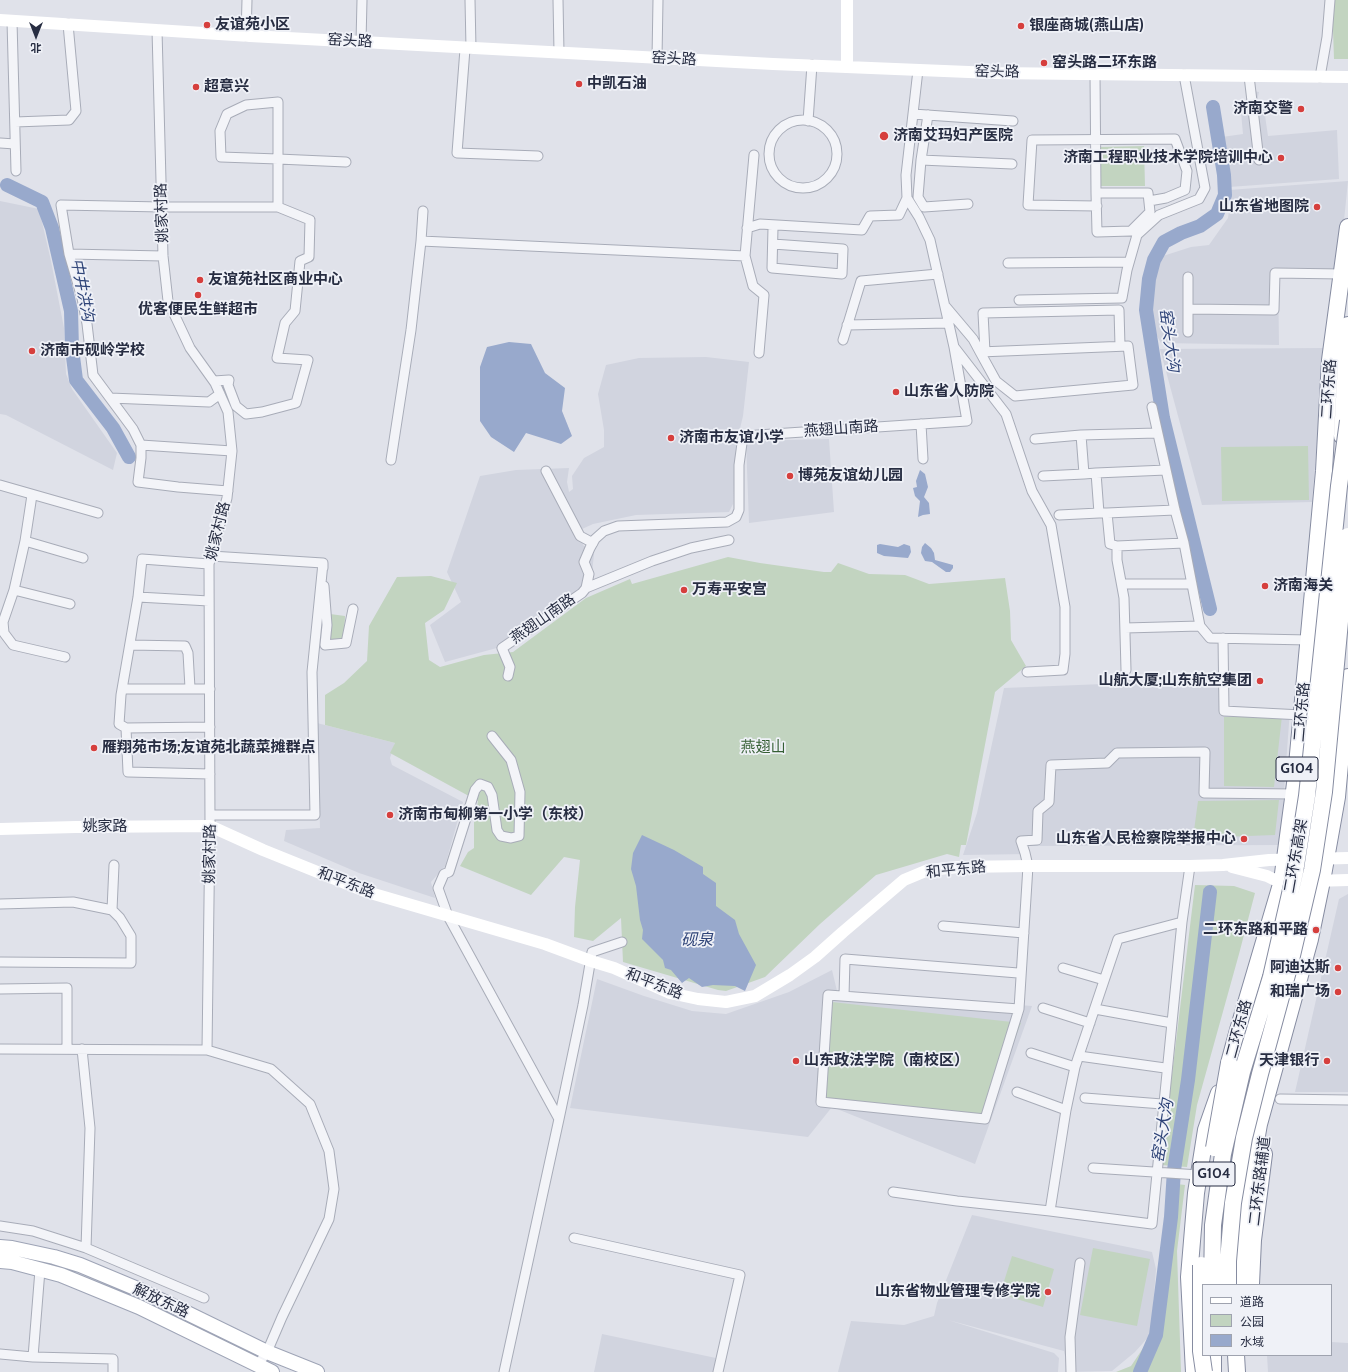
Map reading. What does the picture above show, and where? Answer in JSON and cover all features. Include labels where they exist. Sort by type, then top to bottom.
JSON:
[{"type":"highway","name":"二环东路","points":[[1207,1284],[1208,1221],[1216,1158],[1231,1084],[1229,1063],[1282,881],[1294,794],[1322,497],[1330,360],[1348,227]]},
{"type":"highway","points":[[1344,492],[1348,325]]},
{"type":"highway","name":"二环东高架","points":[[1212,1284],[1213,1225],[1223,1154],[1242,1072],[1271,977],[1295,872],[1307,796],[1344,492],[1348,420]]},
{"type":"highway","name":"二环东高架","points":[[1228,1284],[1228,1261],[1233,1203],[1244,1138],[1290,964],[1312,870],[1324,792],[1348,536]]},
{"type":"highway","name":"G104","points":[[1236,1284],[1237,1222],[1249,1150],[1263,1087],[1272,1077],[1310,940],[1337,797],[1348,677]]},
{"type":"highway","points":[[1194,1372],[1189,1277],[1196,1193],[1195,1175],[1206,1130],[1229,1063]]},
{"type":"highway","points":[[1204,1372],[1201,1351],[1201,1288],[1204,1223],[1211,1162],[1229,1063]]},
{"type":"highway","points":[[1241,1284],[1240,1246],[1248,1187],[1259,1124],[1272,1077]]},
{"type":"highway","name":"二环东路辅道","points":[[1250,1284],[1253,1240],[1272,1077]]},
{"type":"highway","points":[[1194,1372],[1204,1356]]},
{"type":"highway","points":[[1213,1356],[1213,1372]]},
{"type":"highway","points":[[1228,1356],[1228,1372]]},
{"type":"highway","points":[[1236,1356],[1238,1372]]},
{"type":"highway","points":[[1238,1372],[1241,1356]]},
{"type":"highway","points":[[1245,1372],[1246,1356]]},
{"type":"main road","points":[[847,0],[848,67]]},
{"type":"main road","name":"窑头路","points":[[6,21],[468,48],[918,70],[993,73],[1348,77]]},
{"type":"main road","points":[[1322,497],[1344,492]]},
{"type":"main road","name":"姚家路","points":[[0,829],[76,827],[210,820]]},
{"type":"main road","name":"和平东路","points":[[210,820],[263,850],[367,892],[545,944],[591,962],[614,968],[670,993],[698,999],[726,1002],[755,996],[815,957],[904,880],[928,870],[959,867],[1190,866],[1223,865],[1285,859],[1348,858]]},
{"type":"main road","name":"和平东路","points":[[1223,865],[1282,881],[1348,880]]},
{"type":"main road","name":"解放东路","points":[[0,1247],[19,1249],[80,1265],[140,1290],[267,1352],[317,1372]]},
{"type":"main road","name":"解放东路","points":[[0,1261],[61,1276],[139,1307],[272,1372]]},
{"type":"street","points":[[246,36],[247,0]]},
{"type":"street","points":[[361,42],[362,0]]},
{"type":"street","points":[[470,0],[468,48],[457,153],[538,156]]},
{"type":"street","points":[[558,0],[559,52]]},
{"type":"street","points":[[657,58],[658,0]]},
{"type":"street","points":[[1320,77],[1327,37],[1330,0]]},
{"type":"street","points":[[6,21],[15,122],[16,171]]},
{"type":"street","points":[[15,122],[69,120],[76,111],[68,24]]},
{"type":"street","name":"姚家村路","points":[[157,30],[163,256],[168,301],[190,348],[214,381],[228,412],[232,451],[225,508],[210,560],[210,820],[207,1050]]},
{"type":"street","points":[[808,120],[812,65]]},
{"type":"street","name":"燕翅山南路","points":[[508,676],[510,667],[502,648],[582,593],[586,588],[589,574],[584,562],[595,539],[604,531],[618,526],[727,522],[736,517],[738,510],[739,465],[743,436],[967,421],[954,347],[930,240],[919,217],[907,198],[906,175],[918,70]]},
{"type":"street","points":[[1095,74],[1096,192],[1097,232],[1131,231],[1150,212],[1148,192],[1096,192]]},
{"type":"street","points":[[1019,300],[1122,298],[1129,262],[1137,235],[1159,215],[1199,199],[1205,188],[1184,75]]},
{"type":"street","points":[[1249,76],[1259,160]]},
{"type":"street","points":[[278,207],[278,159],[278,102],[246,105],[227,114],[220,131],[221,157],[278,159],[346,162]]},
{"type":"street","points":[[913,114],[1013,121]]},
{"type":"street","points":[[928,115],[921,160],[918,197],[924,207],[968,204]]},
{"type":"street","points":[[808,120],[819,124],[828,131],[834,140],[837,151],[836,163],[831,173],[823,181],[812,186],[802,188],[791,185],[782,180],[774,172],[770,162],[769,151],[772,140],[778,131],[786,124],[808,120]]},
{"type":"street","points":[[1097,206],[1028,205],[1032,140],[1175,139],[1187,171],[1185,190],[1166,198],[1149,201]]},
{"type":"street","points":[[0,143],[15,144]]},
{"type":"street","points":[[754,155],[745,256],[753,286],[764,295],[759,353]]},
{"type":"street","points":[[921,160],[1012,164]]},
{"type":"street","points":[[747,228],[760,224],[862,230],[870,216],[899,215],[907,198]]},
{"type":"street","points":[[214,381],[229,380],[228,385],[236,406],[246,414],[262,412],[296,402],[308,360],[277,358],[285,323],[295,311],[300,261],[309,257],[310,220],[278,207],[162,207],[60,204],[69,254],[83,302],[93,375],[133,429],[141,445],[138,482],[228,491]]},
{"type":"street","points":[[391,460],[411,330],[423,211]]},
{"type":"street","points":[[773,228],[772,268],[842,274],[843,249],[773,244]]},
{"type":"street","points":[[421,241],[745,256]]},
{"type":"street","points":[[69,254],[163,256]]},
{"type":"street","points":[[1008,263],[1129,262]]},
{"type":"street","points":[[1188,309],[1274,310],[1275,273],[1342,274]]},
{"type":"street","points":[[843,340],[861,281],[938,274]]},
{"type":"street","points":[[1188,277],[1188,332]]},
{"type":"street","points":[[944,304],[983,352],[996,381],[1015,396],[1133,385],[1128,346],[983,352]]},
{"type":"street","points":[[983,352],[983,313],[1119,310],[1120,346]]},
{"type":"street","points":[[847,325],[948,323]]},
{"type":"street","points":[[954,347],[1006,414],[1032,491],[1052,524],[1065,607],[1063,670],[1027,672]]},
{"type":"street","points":[[110,398],[209,402],[220,394]]},
{"type":"street","points":[[1152,408],[1184,543],[1200,626],[1210,638],[1309,640]]},
{"type":"street","points":[[921,424],[923,459]]},
{"type":"street","points":[[1035,439],[1081,435],[1157,433]]},
{"type":"street","points":[[1081,435],[1084,474]]},
{"type":"street","points":[[141,445],[232,451]]},
{"type":"street","points":[[1043,476],[1166,470]]},
{"type":"street","points":[[546,471],[580,536],[593,543]]},
{"type":"street","points":[[1096,473],[1110,544],[1117,546],[1184,543]]},
{"type":"street","points":[[0,485],[98,513]]},
{"type":"street","points":[[32,495],[25,541],[14,590],[3,622],[4,632],[13,645],[65,657]]},
{"type":"street","points":[[1059,515],[1175,510]]},
{"type":"street","points":[[586,588],[659,558],[691,548],[729,540]]},
{"type":"street","points":[[25,541],[83,558]]},
{"type":"street","points":[[1117,546],[1117,560],[1124,598],[1126,670]]},
{"type":"street","points":[[210,727],[126,728],[119,724],[122,689],[138,597],[142,559],[323,563]]},
{"type":"street","points":[[323,563],[327,625],[325,644],[346,643],[353,609]]},
{"type":"street","points":[[210,820],[315,814],[312,672],[323,563]]},
{"type":"street","points":[[1122,584],[1192,584]]},
{"type":"street","points":[[14,590],[70,604]]},
{"type":"street","points":[[138,597],[209,601]]},
{"type":"street","points":[[1125,628],[1200,626]]},
{"type":"street","points":[[1223,638],[1224,711],[1302,715]]},
{"type":"street","points":[[130,645],[185,646],[188,653],[190,688]]},
{"type":"street","points":[[122,689],[210,689]]},
{"type":"street","points":[[126,728],[128,772],[210,774]]},
{"type":"street","points":[[492,736],[511,760],[520,792],[519,836],[511,838],[501,836],[497,830],[492,795],[488,787],[480,784],[475,790],[449,872],[444,874],[438,888],[448,916],[559,1119]]},
{"type":"street","points":[[1019,1009],[828,995],[821,1102],[985,1119],[1019,1009],[1028,866],[1021,842],[1037,840],[1038,812],[1048,802],[1051,765],[1107,763],[1117,753],[1205,752],[1204,793],[1294,794]]},
{"type":"street","points":[[112,910],[114,866]]},
{"type":"street","points":[[893,1192],[1152,1224],[1182,922],[1190,866]]},
{"type":"street","points":[[0,904],[73,902],[112,910],[120,918],[131,936],[131,963],[0,962]]},
{"type":"street","points":[[1050,1211],[1066,1110],[1075,1067],[1118,939],[1182,922]]},
{"type":"street","points":[[943,926],[1024,933]]},
{"type":"street","points":[[504,1372],[559,1119],[592,952],[622,942]]},
{"type":"street","points":[[844,996],[845,958],[1018,973]]},
{"type":"street","points":[[1063,968],[1104,980]]},
{"type":"street","points":[[0,989],[67,988],[67,1049]]},
{"type":"street","points":[[1043,1008],[1090,1023]]},
{"type":"street","points":[[1095,1009],[1172,1023]]},
{"type":"street","points":[[0,1049],[207,1050],[270,1069],[310,1104],[329,1151],[334,1189],[329,1219],[267,1352],[257,1366]]},
{"type":"street","points":[[82,1049],[90,1128],[86,1248]]},
{"type":"street","points":[[1031,1054],[1075,1067]]},
{"type":"street","points":[[1079,1056],[1165,1068]]},
{"type":"street","points":[[1017,1092],[1066,1110]]},
{"type":"street","points":[[1085,1098],[1162,1104]]},
{"type":"street","points":[[1280,1099],[1348,1100]]},
{"type":"street","points":[[1093,1168],[1195,1175]]},
{"type":"street","points":[[0,1226],[33,1230],[86,1248],[204,1298]]},
{"type":"street","points":[[574,1238],[740,1275],[718,1372]]},
{"type":"street","points":[[1071,1372],[1070,1337],[1080,1263]]},
{"type":"street","points":[[34,1356],[40,1270]]},
{"type":"street","points":[[0,1354],[114,1359],[113,1372]]},
{"type":"shaded area","name":"济南工程职业技术学院培训中心","points":[[1247,90],[1259,92],[1256,106],[1264,109],[1268,136],[1337,130],[1339,179],[1229,187],[1222,137],[1243,134],[1240,101],[1246,103]]},
{"type":"shaded area","points":[[1348,181],[1339,270],[1278,270],[1279,345],[1161,343],[1154,331],[1146,310],[1147,282],[1163,256],[1191,247],[1209,245],[1228,218],[1230,204],[1229,190]]},
{"type":"shaded area","name":"济南市砚岭学校","points":[[0,201],[39,209],[64,328],[66,374],[72,389],[117,453],[113,470],[6,415],[0,414]]},
{"type":"shaded area","points":[[1325,348],[1312,502],[1202,505],[1160,349]]},
{"type":"shaded area","points":[[706,357],[749,362],[743,416],[736,445],[733,504],[729,512],[636,515],[593,524],[582,529],[576,519],[583,545],[594,554],[590,592],[519,642],[445,662],[430,625],[461,602],[447,572],[480,476],[516,470],[569,468],[567,482],[569,492],[573,489],[572,476],[584,458],[604,447],[604,430],[598,394],[606,365],[639,358]]},
{"type":"shaded area","name":"博苑友谊幼儿园","points":[[829,439],[834,512],[749,523],[746,441]]},
{"type":"shaded area","points":[[1227,679],[1229,710],[1290,710],[1280,845],[1026,846],[1029,854],[963,855],[977,813],[1004,688]]},
{"type":"shaded area","name":"济南市甸柳第一小学（东校）","points":[[317,723],[395,743],[390,758],[392,765],[463,802],[445,866],[431,882],[435,898],[359,873],[284,841],[286,830],[320,828]]},
{"type":"shaded area","points":[[1348,894],[1348,1092],[1295,1092],[1339,899]]},
{"type":"shaded area","name":"山东政法学院（南校区）","points":[[832,970],[837,991],[1032,1006],[975,1164],[832,1107],[808,1137],[570,1108],[597,979],[692,1011],[726,1014],[789,992]]},
{"type":"shaded area","name":"山东省物业管理专修学院","points":[[972,1215],[1152,1252],[1156,1269],[1151,1334],[1135,1352],[1112,1371],[1066,1372],[1064,1351],[948,1320],[1054,1353],[1059,1358],[1058,1372],[838,1372],[851,1321],[904,1325],[934,1316],[937,1303]]},
{"type":"shaded area","points":[[602,1334],[716,1358],[713,1372],[594,1372]]},
{"type":"shaded area","points":[[1332,1342],[1348,1343],[1348,1372],[1268,1372],[1267,1356],[1332,1356]]},
{"type":"green space","points":[[1332,0],[1348,0],[1348,59],[1334,59]]},
{"type":"green space","points":[[1144,146],[1145,186],[1100,186],[1100,147]]},
{"type":"green space","points":[[1308,446],[1309,500],[1222,501],[1221,447]]},
{"type":"green space","name":"燕翅山","points":[[728,557],[824,572],[831,572],[838,563],[869,574],[905,575],[929,584],[1005,578],[1010,611],[1011,640],[1026,666],[995,692],[966,845],[961,845],[959,857],[947,854],[876,875],[820,924],[765,977],[726,991],[718,990],[623,962],[621,918],[593,941],[574,937],[575,907],[580,860],[564,857],[531,895],[460,866],[468,852],[474,848],[474,822],[478,801],[390,753],[395,743],[325,725],[325,695],[344,683],[367,661],[369,626],[397,577],[431,576],[457,583],[444,610],[425,623],[429,660],[440,667],[484,655],[513,652],[586,598],[630,579],[632,584]]},
{"type":"green space","points":[[330,614],[345,616],[344,640],[328,640]]},
{"type":"green space","points":[[1282,716],[1274,787],[1224,786],[1224,717]]},
{"type":"green space","points":[[1279,800],[1275,835],[1193,838],[1198,801]]},
{"type":"green space","points":[[1195,885],[1234,886],[1255,893],[1197,1105],[1187,1167],[1161,1165]]},
{"type":"green space","points":[[823,1001],[1021,1023],[982,1124],[818,1104]]},
{"type":"green space","points":[[1169,1183],[1185,1185],[1177,1251],[1181,1372],[1116,1372],[1131,1366],[1152,1335],[1160,1336]]},
{"type":"green space","points":[[1093,1248],[1150,1259],[1137,1326],[1080,1315]]},
{"type":"green space","points":[[1012,1256],[1054,1269],[1043,1307],[1000,1294]]},
{"type":"water","points":[[509,342],[531,344],[545,373],[565,388],[562,411],[572,436],[561,444],[526,433],[514,452],[491,437],[480,421],[480,367],[487,347]]},
{"type":"water","points":[[920,470],[925,474],[928,487],[924,497],[929,503],[930,514],[918,517],[920,501],[915,496],[913,488],[917,487],[916,481]]},
{"type":"water","points":[[925,543],[934,553],[935,560],[953,565],[950,572],[946,572],[932,562],[925,561],[921,553],[922,547]]},
{"type":"water","points":[[880,544],[898,547],[904,544],[910,546],[911,552],[908,558],[884,556],[877,553],[877,545]]},
{"type":"water","name":"砚泉","points":[[642,835],[674,850],[703,867],[703,874],[716,883],[716,906],[735,920],[739,934],[756,965],[745,991],[735,986],[713,985],[702,987],[689,978],[682,983],[671,970],[665,968],[663,960],[642,939],[643,930],[640,920],[636,886],[631,869],[633,853]]},
{"type":"waterway","name":"窑头大沟","points":[[1210,609],[1163,418],[1146,310],[1149,279],[1154,260],[1164,242],[1181,233],[1200,226],[1217,214],[1225,195],[1224,175],[1213,107]]},
{"type":"waterway","name":"中井洪沟","points":[[7,185],[42,202],[52,228],[71,311],[72,349],[76,380],[113,428],[129,457]]},
{"type":"waterway","name":"窑头大沟","points":[[1140,1372],[1156,1335],[1171,1217],[1174,1170],[1188,1080],[1210,892]]},
{"type":"place","name":"友谊苑小区","points":[[207,25]]},
{"type":"place","name":"银座商城(燕山店)","points":[[1021,26]]},
{"type":"place","name":"窑头路二环东路","points":[[1044,63]]},
{"type":"place","name":"中凯石油","points":[[579,84]]},
{"type":"place","name":"超意兴","points":[[196,87]]},
{"type":"place","name":"济南交警","points":[[1301,109]]},
{"type":"place","name":"济南艾玛妇产医院","points":[[884,136]]},
{"type":"place","name":"济南工程职业技术学院培训中心","points":[[1281,158]]},
{"type":"place","name":"山东省地图院","points":[[1317,207]]},
{"type":"place","name":"友谊苑社区商业中心","points":[[200,280]]},
{"type":"place","name":"优客便民生鲜超市","points":[[198,295]]},
{"type":"place","name":"济南市砚岭学校","points":[[32,351]]},
{"type":"place","name":"山东省人防院","points":[[896,392]]},
{"type":"place","name":"济南市友谊小学","points":[[671,438]]},
{"type":"place","name":"博苑友谊幼儿园","points":[[790,476]]},
{"type":"place","name":"济南海关","points":[[1265,586]]},
{"type":"place","name":"万寿平安宫","points":[[684,590]]},
{"type":"place","name":"山航大厦;山东航空集团","points":[[1260,681]]},
{"type":"place","name":"雁翔苑市场;友谊苑北蔬菜摊群点","points":[[94,748]]},
{"type":"place","name":"济南市甸柳第一小学（东校）","points":[[390,815]]},
{"type":"place","name":"山东省人民检察院举报中心","points":[[1244,839]]},
{"type":"place","name":"二环东路和平路","points":[[1316,930]]},
{"type":"place","name":"阿迪达斯","points":[[1338,968]]},
{"type":"place","name":"和瑞广场","points":[[1338,992]]},
{"type":"place","name":"山东政法学院（南校区）","points":[[796,1061]]},
{"type":"place","name":"天津银行","points":[[1327,1061]]},
{"type":"place","name":"山东省物业管理专修学院","points":[[1048,1292]]}]
